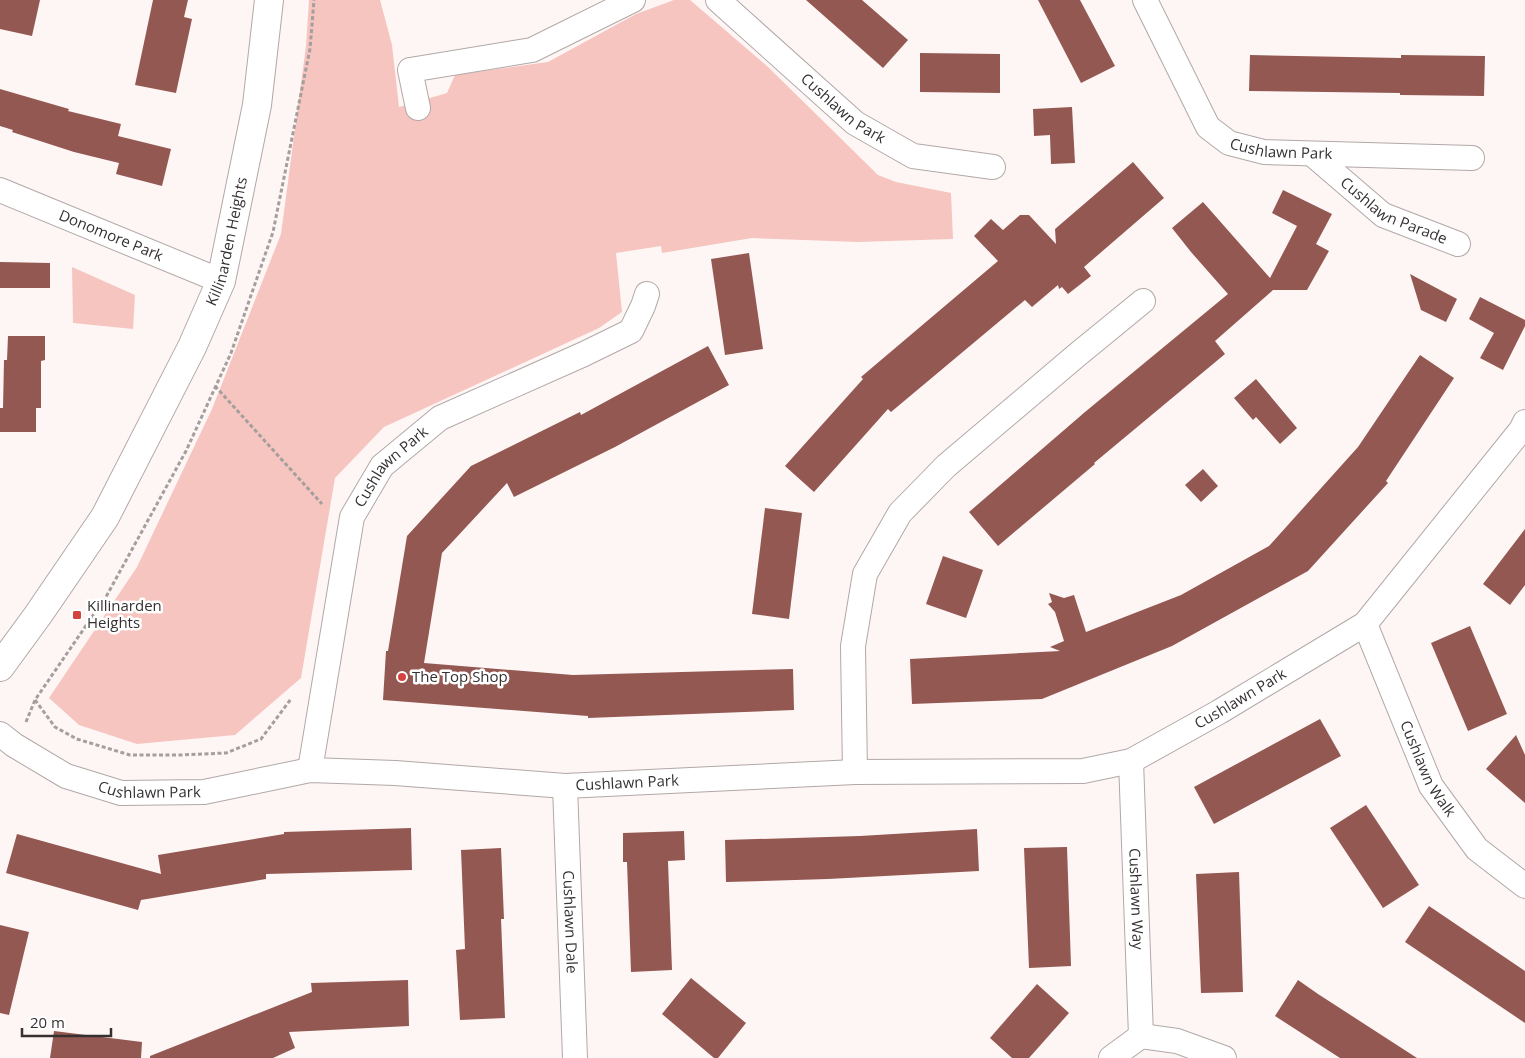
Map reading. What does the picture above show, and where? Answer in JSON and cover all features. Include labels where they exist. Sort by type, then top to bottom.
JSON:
[{"type":"street","name":"Killinarden Heights","points":[[0,667],[38,615],[104,517],[192,348],[221,281],[257,106],[269,0]]},
{"type":"street","points":[[418,108],[410,70],[532,50],[633,0]]},
{"type":"street","name":"Cushlawn Park","points":[[718,0],[855,123],[913,156],[993,167]]},
{"type":"street","name":"Cushlawn Park","points":[[1145,0],[1208,127],[1229,143],[1264,152],[1472,158]]},
{"type":"street","name":"Cushlawn Parade","points":[[1312,154],[1384,215],[1458,244]]},
{"type":"street","name":"Donomore Park","points":[[0,190],[221,281]]},
{"type":"street","name":"Cushlawn Park","points":[[310,770],[352,516],[382,466],[440,418],[632,331],[647,294]]},
{"type":"street","points":[[855,772],[853,646],[865,574],[900,513],[946,466],[1143,301]]},
{"type":"street","name":"Cushlawn Park","points":[[0,734],[14,745],[66,776],[121,793],[204,792],[310,770],[395,773],[565,786],[855,772],[1083,771],[1131,761],[1219,712],[1365,624],[1524,428]]},
{"type":"street","name":"Cushlawn Walk","points":[[1365,624],[1431,786],[1477,850],[1525,886]]},
{"type":"street","name":"Cushlawn Way","points":[[1131,761],[1141,1036]]},
{"type":"street","name":"Cushlawn Dale","points":[[565,786],[575,1058]]},
{"type":"street","points":[[1111,1058],[1141,1036],[1177,1042],[1224,1058]]},
{"type":"path","points":[[215,386],[322,504]]},
{"type":"path","points":[[25,726],[35,700],[84,629]]},
{"type":"path","points":[[35,700],[56,727],[76,739],[130,755],[180,755],[226,753],[261,739],[291,699]]},
{"type":"shaded area","points":[[309,0],[380,0],[392,45],[399,107],[447,93],[455,75],[548,62],[636,14],[674,0],[690,0],[767,66],[878,175],[896,182],[951,193],[953,239],[858,242],[752,238],[662,253],[661,246],[616,253],[622,312],[599,328],[384,427],[335,478],[301,678],[235,735],[137,744],[79,725],[49,698],[137,567],[212,409],[281,234],[306,46]]},
{"type":"shaded area","points":[[72,267],[135,295],[133,329],[73,323]]},
{"type":"building","points":[[0,0],[40,0],[32,36],[0,29]]},
{"type":"building","points":[[153,0],[188,0],[184,17],[192,19],[176,93],[135,85]]},
{"type":"building","points":[[806,0],[862,0],[908,40],[883,68]]},
{"type":"building","points":[[1038,0],[1080,0],[1115,66],[1081,83]]},
{"type":"building","points":[[920,53],[1000,54],[1000,93],[920,92]]},
{"type":"building","points":[[1250,55],[1401,58],[1401,55],[1485,56],[1484,96],[1249,91]]},
{"type":"building","points":[[0,89],[69,109],[68,111],[121,124],[118,136],[171,149],[162,186],[116,174],[119,163],[74,152],[12,132],[13,130],[0,126]]},
{"type":"building","points":[[1072,107],[1075,163],[1051,164],[1050,135],[1034,136],[1033,109]]},
{"type":"building","points":[[1133,162],[1164,198],[1084,267],[1091,276],[1068,294],[1062,287],[1059,289],[1058,285],[1032,307],[1025,300],[891,412],[888,409],[814,492],[785,466],[863,379],[861,377],[998,261],[974,236],[991,219],[1003,230],[1020,215],[1029,215],[1056,244],[1055,229]]},
{"type":"building","points":[[1283,190],[1332,214],[1316,244],[1329,251],[1307,290],[1273,290],[1215,341],[1225,354],[998,546],[969,512],[1085,412],[1228,294],[1172,228],[1203,202],[1270,278],[1297,226],[1272,213]]},
{"type":"building","points":[[749,253],[763,349],[725,355],[711,259]]},
{"type":"building","points":[[0,262],[50,263],[50,288],[0,288]]},
{"type":"building","points":[[1410,274],[1457,299],[1446,322],[1421,310]]},
{"type":"building","points":[[1480,297],[1525,320],[1525,326],[1503,370],[1480,358],[1494,333],[1469,319]]},
{"type":"building","points":[[8,336],[45,336],[45,360],[41,361],[41,408],[36,408],[36,432],[0,432],[0,408],[3,408],[4,360],[7,360]]},
{"type":"building","points":[[708,346],[729,385],[615,447],[514,497],[507,483],[442,553],[424,663],[573,675],[793,669],[794,710],[588,718],[588,716],[383,700],[386,651],[388,651],[407,536],[471,466],[580,412],[581,415]]},
{"type":"building","points":[[1420,355],[1454,378],[1386,481],[1388,483],[1308,571],[1172,646],[1042,699],[912,704],[910,659],[1060,651],[1050,647],[1064,641],[1055,612],[1048,604],[1052,602],[1049,593],[1064,598],[1074,595],[1086,632],[1181,595],[1269,546],[1358,447]]},
{"type":"building","points":[[1256,379],[1297,428],[1280,444],[1256,417],[1253,420],[1234,398]]},
{"type":"building","points":[[1203,469],[1218,486],[1201,502],[1185,485]]},
{"type":"building","points":[[765,508],[802,513],[789,619],[752,614]]},
{"type":"building","points":[[1525,529],[1525,585],[1510,605],[1483,584]]},
{"type":"building","points":[[943,556],[983,570],[966,618],[926,604]]},
{"type":"building","points":[[1470,626],[1507,714],[1468,731],[1431,643]]},
{"type":"building","points":[[1320,719],[1341,756],[1214,824],[1194,787]]},
{"type":"building","points":[[1516,735],[1525,755],[1525,803],[1486,769]]},
{"type":"building","points":[[1366,805],[1419,885],[1383,908],[1330,828]]},
{"type":"building","points":[[411,828],[412,870],[266,874],[266,879],[141,900],[138,910],[6,873],[17,834],[161,874],[158,855],[284,834],[284,832]]},
{"type":"building","points":[[977,829],[979,871],[726,882],[725,840],[860,836]]},
{"type":"building","points":[[684,831],[685,860],[668,861],[672,970],[631,972],[627,862],[623,862],[623,833]]},
{"type":"building","points":[[1067,847],[1071,966],[1029,968],[1024,848]]},
{"type":"building","points":[[501,848],[504,919],[501,919],[505,1018],[460,1020],[456,950],[465,949],[461,850]]},
{"type":"building","points":[[1239,872],[1243,992],[1201,993],[1196,874]]},
{"type":"building","points":[[1429,906],[1525,971],[1525,1023],[1405,942]]},
{"type":"building","points":[[0,925],[29,932],[9,1015],[0,1013]]},
{"type":"building","points":[[691,978],[746,1023],[718,1058],[714,1058],[662,1014]]},
{"type":"building","points":[[408,980],[409,1026],[289,1032],[295,1048],[273,1058],[150,1058],[150,1056],[312,992],[311,983]]},
{"type":"building","points":[[1298,980],[1417,1058],[1340,1058],[1275,1016]]},
{"type":"building","points":[[1037,984],[1069,1013],[1029,1058],[1012,1058],[990,1038]]},
{"type":"building","points":[[54,1031],[142,1042],[141,1058],[50,1058]]},
{"type":"place","name":"Killinarden Heights","points":[[77,615]]},
{"type":"place","name":"The Top Shop","points":[[402,677]]}]
